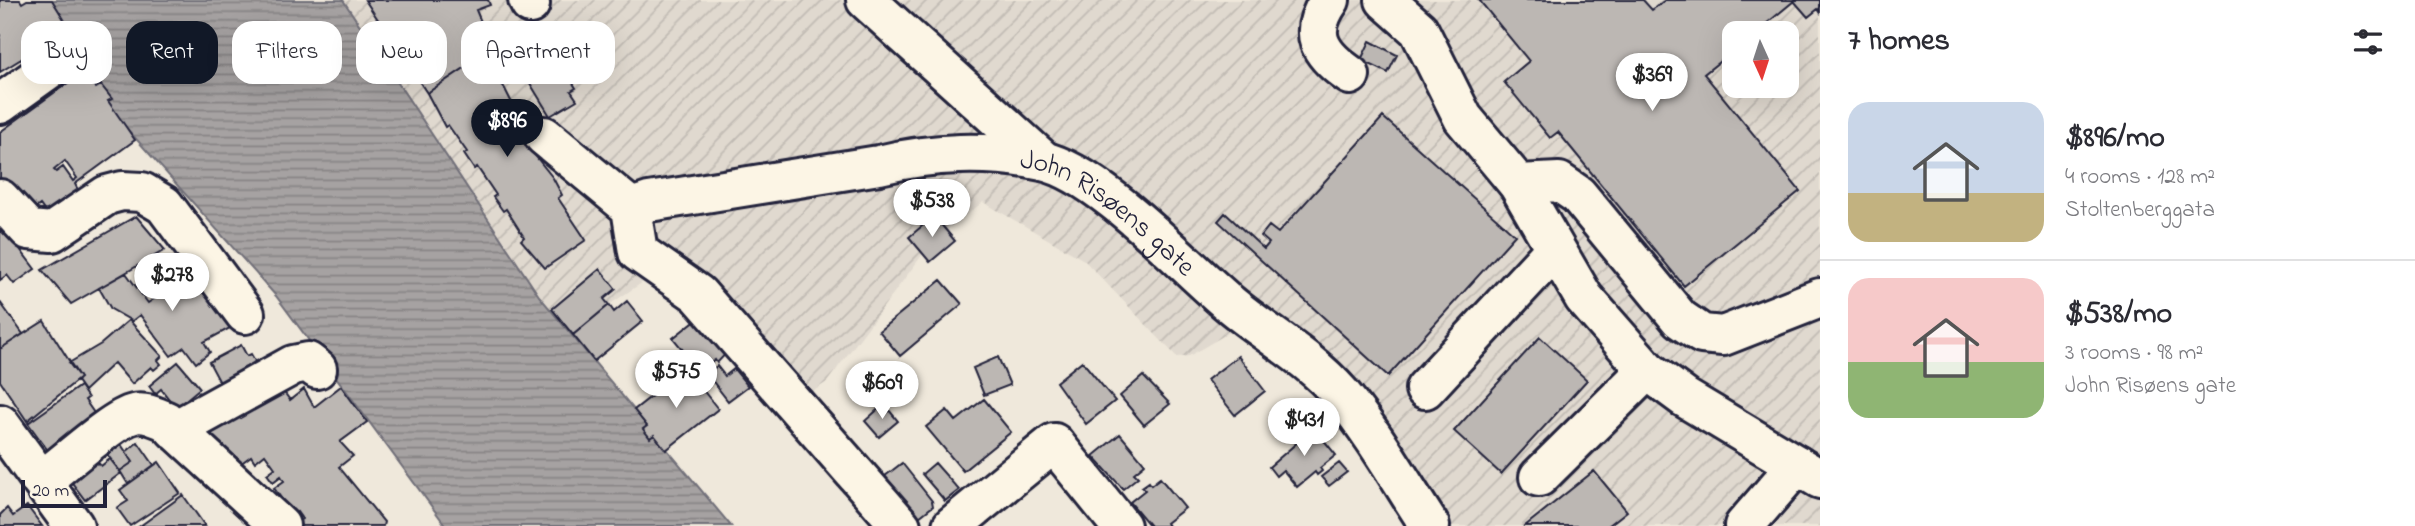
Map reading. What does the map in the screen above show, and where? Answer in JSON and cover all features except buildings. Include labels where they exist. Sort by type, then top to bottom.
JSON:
[{"type":"street","points":[[866,0],[1044,161]]},
{"type":"street","points":[[1330,0],[1318,19],[1319,43],[1328,59],[1350,75]]},
{"type":"street","points":[[1385,0],[1419,30],[1463,118],[1518,184],[1584,298],[1647,370],[1685,398],[1808,472],[1744,526]]},
{"type":"street","points":[[0,104],[28,84]]},
{"type":"street","points":[[544,136],[631,208],[638,252],[698,294],[901,526]]},
{"type":"street","name":"John Risøens gate","points":[[631,208],[649,202],[879,165],[912,157],[970,153],[1044,161],[1096,186],[1233,306],[1294,348],[1340,394],[1430,526]]},
{"type":"street","points":[[1518,184],[1559,182],[1578,195],[1681,319],[1702,334],[1723,335],[1820,298]]},
{"type":"street","points":[[0,199],[29,230],[52,232],[107,195],[142,192],[164,205],[244,314]]},
{"type":"street","points":[[1426,389],[1554,250]]},
{"type":"street","points":[[175,430],[293,365],[308,362],[317,369]]},
{"type":"street","points":[[1539,477],[1647,370]]},
{"type":"street","points":[[41,481],[133,414],[156,416],[175,430],[280,526]]},
{"type":"street","points":[[0,424],[74,526]]},
{"type":"street","points":[[952,526],[1054,443],[1121,526]]},
{"type":"shaded area","points":[[47,0],[343,0],[357,21],[356,84],[399,84],[539,296],[731,526],[446,526],[276,296],[121,122],[98,84],[112,84],[112,21],[60,21]]},
{"type":"shaded area","points":[[343,0],[1820,0],[1820,526],[1435,526],[1370,435],[1242,325],[1189,356],[1177,357],[1084,260],[983,202],[932,242],[827,382],[803,398],[685,273],[643,282],[569,332],[539,296],[399,84],[447,84],[447,21],[357,21]]}]
